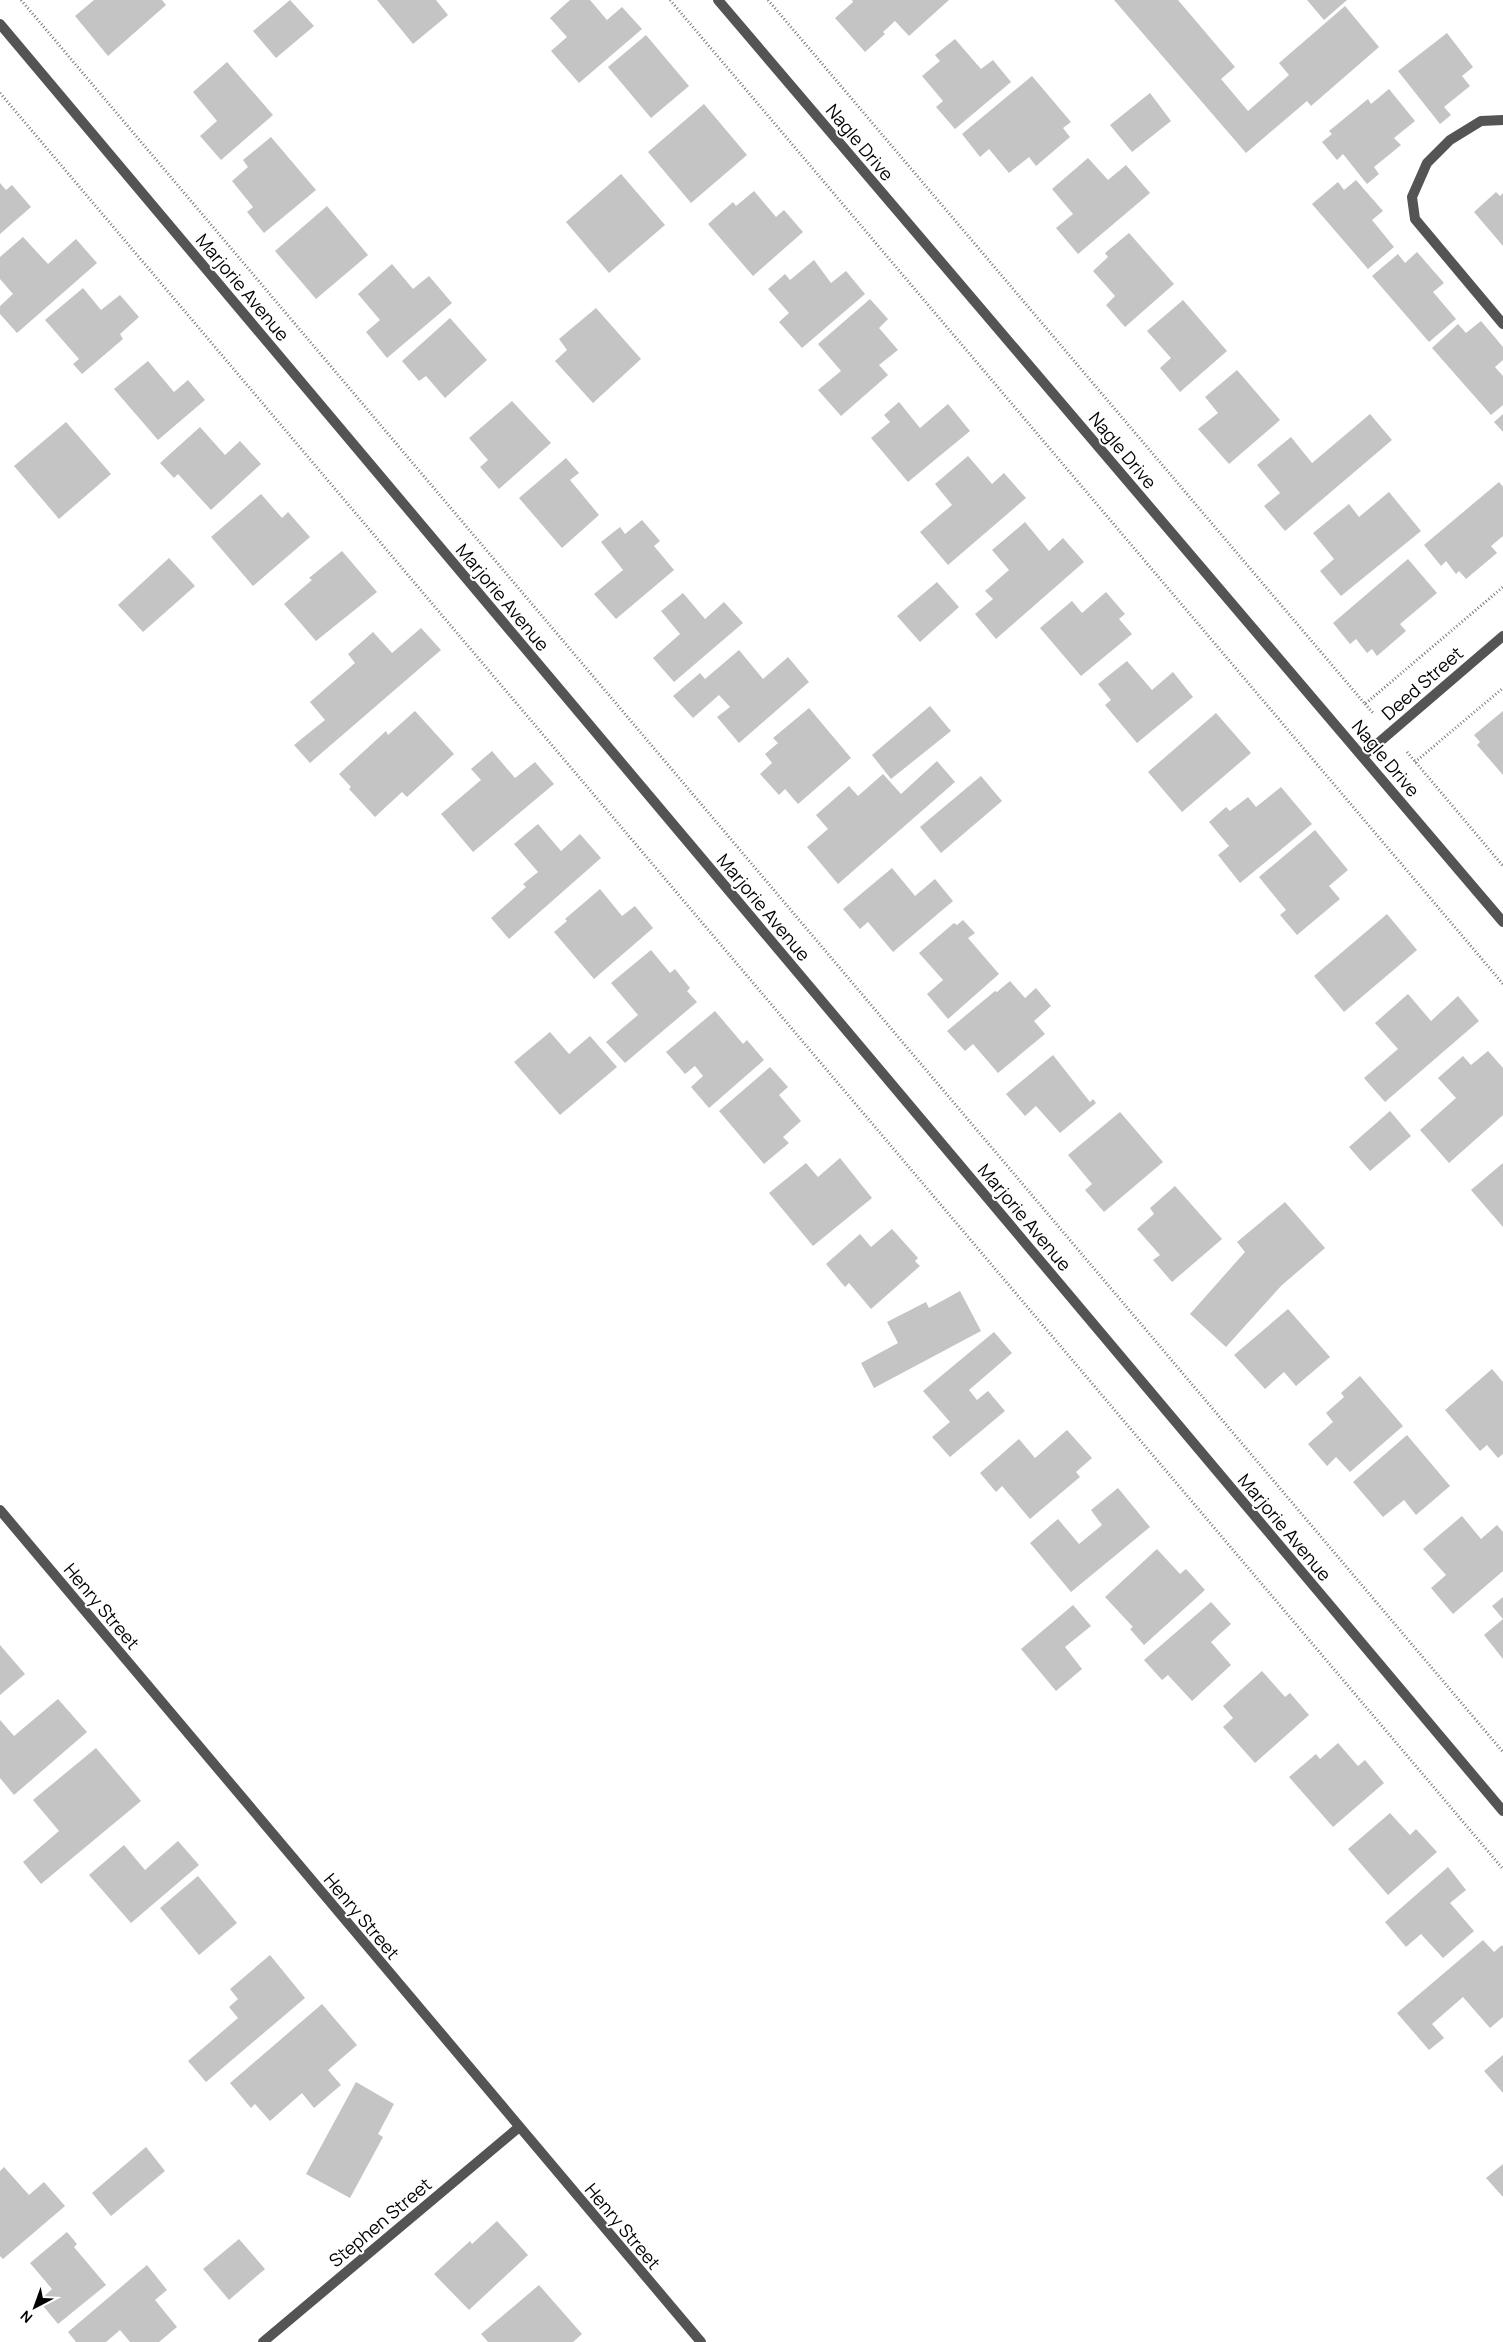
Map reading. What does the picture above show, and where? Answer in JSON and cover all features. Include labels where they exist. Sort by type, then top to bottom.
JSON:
[{"type":"street","name":"Nagle Drive","points":[[718,0],[1503,922]]},
{"type":"street","name":"Marjorie Avenue","points":[[0,24],[1503,1811]]},
{"type":"street","points":[[1503,120],[1482,121],[1450,140],[1427,163],[1412,198],[1415,220],[1503,324]]},
{"type":"street","name":"Deed Street","points":[[1363,756],[1503,636]]},
{"type":"street","name":"Henry Street","points":[[0,1510],[700,2342]]},
{"type":"street","name":"Stephen Street","points":[[263,2342],[518,2128]]},
{"type":"path","points":[[21,0],[1503,1752]]},
{"type":"path","points":[[670,0],[1503,984]]},
{"type":"path","points":[[768,0],[1503,866]]},
{"type":"path","points":[[0,93],[1503,1869]]},
{"type":"path","points":[[1366,704],[1503,587]]},
{"type":"path","points":[[1415,762],[1503,688]]},
{"type":"building","points":[[94,0],[162,0],[166,5],[108,56],[75,16]]},
{"type":"building","points":[[290,0],[314,26],[276,58],[253,31]]},
{"type":"building","points":[[377,0],[436,0],[448,15],[413,44]]},
{"type":"building","points":[[570,0],[590,0],[607,20],[622,7],[642,29],[579,83],[551,51],[567,37],[550,18]]},
{"type":"building","points":[[852,0],[949,0],[909,36],[895,21],[883,32],[885,34],[865,52],[835,18],[853,2]]},
{"type":"building","points":[[1114,0],[1178,0],[1235,67],[1221,79],[1248,111],[1289,75],[1279,63],[1345,6],[1379,47],[1311,106],[1307,101],[1246,153]]},
{"type":"building","points":[[1307,0],[1347,0],[1324,20]]},
{"type":"building","points":[[1447,33],[1473,67],[1462,76],[1470,86],[1444,107],[1451,115],[1440,124],[1398,71]]},
{"type":"building","points":[[646,35],[689,86],[651,118],[608,67]]},
{"type":"building","points":[[955,39],[981,69],[993,60],[1011,82],[955,129],[936,107],[943,101],[922,76],[940,61],[935,55]]},
{"type":"building","points":[[227,62],[273,115],[221,160],[200,136],[217,121],[193,92]]},
{"type":"building","points":[[1032,76],[1071,122],[1063,128],[1070,137],[1036,166],[1029,157],[1009,173],[989,149],[980,157],[962,134]]},
{"type":"building","points":[[1389,89],[1415,121],[1394,138],[1401,145],[1374,167],[1379,174],[1367,184],[1343,154],[1337,160],[1322,142],[1332,134],[1329,131],[1368,99],[1371,104]]},
{"type":"building","points":[[1150,93],[1171,121],[1132,152],[1110,125]]},
{"type":"building","points":[[704,104],[747,155],[691,203],[648,152]]},
{"type":"building","points":[[271,137],[316,190],[264,233],[247,212],[253,207],[232,181],[248,167],[243,160]]},
{"type":"building","points":[[1088,158],[1108,180],[1126,165],[1150,193],[1078,254],[1056,228],[1073,214],[1052,189]]},
{"type":"building","points":[[621,174],[665,225],[609,273],[566,222]]},
{"type":"building","points":[[1356,180],[1383,211],[1372,220],[1394,247],[1368,269],[1312,204],[1338,182],[1344,190]]},
{"type":"building","points":[[0,183],[6,190],[12,185],[31,207],[0,234]]},
{"type":"building","points":[[754,191],[776,217],[784,210],[803,232],[753,276],[708,224],[733,202],[736,206]]},
{"type":"building","points":[[1496,192],[1500,196],[1503,193],[1503,246],[1474,212]]},
{"type":"building","points":[[327,206],[368,255],[316,299],[275,251]]},
{"type":"building","points":[[1129,233],[1174,284],[1125,327],[1106,305],[1115,296],[1093,271],[1108,257],[1105,253]]},
{"type":"building","points":[[23,237],[48,264],[76,239],[97,263],[17,333],[0,314],[0,306],[13,294],[0,279],[0,257]]},
{"type":"building","points":[[1417,252],[1444,283],[1433,292],[1456,319],[1429,342],[1372,276],[1398,254],[1405,263]]},
{"type":"building","points":[[814,260],[831,283],[846,271],[865,294],[802,348],[779,322],[789,313],[768,289],[785,274],[790,280]]},
{"type":"building","points":[[392,264],[413,289],[429,276],[452,303],[387,358],[366,332],[380,320],[358,294]]},
{"type":"building","points":[[83,288],[101,310],[120,295],[139,317],[120,334],[123,339],[82,374],[73,364],[79,359],[45,320]]},
{"type":"building","points":[[870,299],[888,319],[879,328],[898,350],[879,365],[888,375],[841,416],[818,390],[841,371],[818,344]]},
{"type":"building","points":[[1183,300],[1227,351],[1180,392],[1160,368],[1171,358],[1147,331]]},
{"type":"building","points":[[596,308],[641,359],[593,403],[555,361],[567,350],[559,339]]},
{"type":"building","points":[[450,318],[487,360],[445,398],[426,376],[419,381],[402,361]]},
{"type":"building","points":[[1481,321],[1503,347],[1503,360],[1495,367],[1503,376],[1503,405],[1491,415],[1432,348],[1458,324],[1466,333]]},
{"type":"building","points":[[148,361],[174,392],[188,380],[205,400],[158,440],[114,389]]},
{"type":"building","points":[[1237,370],[1280,420],[1229,464],[1198,429],[1218,413],[1205,397]]},
{"type":"building","points":[[512,401],[551,443],[499,489],[480,467],[488,460],[469,438]]},
{"type":"building","points":[[899,402],[920,428],[948,404],[970,431],[908,482],[871,438],[890,422],[884,415]]},
{"type":"building","points":[[1370,414],[1392,440],[1285,531],[1264,506],[1280,493],[1257,465],[1291,437],[1312,463]]},
{"type":"building","points":[[1503,414],[1503,432],[1494,422]]},
{"type":"building","points":[[66,422],[111,474],[59,519],[14,466]]},
{"type":"building","points":[[200,427],[225,455],[240,441],[261,464],[211,510],[178,474],[174,478],[160,463]]},
{"type":"building","points":[[968,456],[992,484],[1004,473],[1026,498],[948,565],[920,532],[952,505],[935,484]]},
{"type":"building","points":[[566,458],[579,473],[570,480],[599,515],[562,548],[519,498]]},
{"type":"building","points":[[1499,482],[1503,487],[1503,536],[1491,546],[1497,553],[1466,579],[1459,571],[1456,574],[1446,561],[1441,566],[1424,545]]},
{"type":"building","points":[[1389,492],[1421,531],[1341,596],[1320,571],[1334,559],[1313,533],[1349,504],[1359,517]]},
{"type":"building","points":[[261,494],[282,518],[288,512],[310,537],[253,586],[211,537]]},
{"type":"building","points":[[642,520],[660,541],[654,546],[674,570],[616,619],[594,594],[623,570],[601,542],[620,527],[625,534]]},
{"type":"building","points":[[1025,522],[1049,551],[1063,538],[1084,562],[996,639],[975,614],[993,599],[985,591],[1009,570],[992,550]]},
{"type":"building","points":[[342,551],[377,592],[316,641],[284,604],[312,580],[309,578]]},
{"type":"building","points":[[169,558],[195,586],[143,632],[118,605]]},
{"type":"building","points":[[1408,559],[1437,593],[1400,624],[1406,631],[1377,656],[1372,649],[1367,653],[1356,639],[1350,644],[1333,623]]},
{"type":"building","points":[[937,582],[959,607],[920,642],[897,616]]},
{"type":"building","points":[[1106,592],[1125,614],[1119,619],[1132,634],[1081,676],[1040,628],[1072,601],[1082,613]]},
{"type":"building","points":[[683,593],[705,619],[724,602],[743,623],[674,682],[653,658],[680,634],[661,611]]},
{"type":"building","points":[[421,628],[441,650],[310,763],[294,745],[325,720],[310,702],[355,663],[348,654],[373,632],[392,653]]},
{"type":"building","points":[[739,650],[763,679],[788,657],[809,682],[739,743],[717,717],[730,707],[719,695],[693,718],[673,696],[700,673],[705,679]]},
{"type":"building","points":[[1127,661],[1152,690],[1173,672],[1193,697],[1137,743],[1105,705],[1111,700],[1098,684]]},
{"type":"building","points":[[930,706],[951,731],[891,779],[872,755]]},
{"type":"building","points":[[809,708],[851,758],[798,804],[785,789],[779,795],[760,774],[772,763],[765,754],[778,743],[773,738]]},
{"type":"building","points":[[415,711],[454,754],[407,797],[402,792],[375,817],[349,789],[351,787],[339,774],[386,731],[388,735]]},
{"type":"building","points":[[1503,711],[1503,775],[1477,745],[1480,742],[1474,735]]},
{"type":"building","points":[[1216,713],[1251,753],[1182,812],[1148,772]]},
{"type":"building","points":[[492,751],[515,778],[535,762],[554,784],[473,852],[441,814],[481,780],[471,769]]},
{"type":"building","points":[[937,761],[955,782],[838,884],[807,847],[828,829],[816,815],[849,786],[858,796],[883,774],[901,794]]},
{"type":"building","points":[[981,776],[1002,801],[941,853],[920,827]]},
{"type":"building","points":[[1281,787],[1312,824],[1240,883],[1218,855],[1229,846],[1209,822],[1226,807],[1230,811],[1248,797],[1256,807]]},
{"type":"building","points":[[538,824],[561,851],[580,834],[601,858],[509,939],[491,918],[526,887],[523,884],[538,872],[514,844]]},
{"type":"building","points":[[1315,830],[1348,870],[1329,886],[1340,899],[1297,935],[1280,915],[1286,910],[1259,877]]},
{"type":"building","points":[[892,868],[915,896],[935,879],[953,901],[893,952],[868,922],[860,929],[843,909]]},
{"type":"building","points":[[600,889],[622,916],[635,906],[653,928],[594,979],[554,932],[567,921],[565,919]]},
{"type":"building","points":[[1387,914],[1417,950],[1344,1012],[1314,976]]},
{"type":"building","points":[[963,920],[975,933],[968,938],[999,974],[948,1019],[927,994],[943,980],[919,953],[954,923],[957,925]]},
{"type":"building","points":[[651,950],[670,973],[675,969],[690,988],[687,991],[697,1002],[625,1063],[606,1042],[638,1015],[611,983]]},
{"type":"building","points":[[1010,981],[1025,998],[1036,988],[1051,1006],[1034,1021],[1045,1034],[998,1073],[973,1044],[965,1051],[947,1031]]},
{"type":"building","points":[[1408,994],[1431,1021],[1458,996],[1479,1021],[1385,1102],[1364,1078],[1398,1049],[1375,1023]]},
{"type":"building","points":[[715,1011],[743,1044],[747,1040],[764,1060],[709,1108],[691,1087],[703,1076],[695,1066],[685,1074],[666,1052]]},
{"type":"building","points":[[550,1032],[569,1054],[590,1036],[617,1067],[560,1115],[514,1062]]},
{"type":"building","points":[[1488,1051],[1503,1068],[1503,1115],[1449,1163],[1420,1130],[1456,1098],[1438,1078],[1463,1056],[1471,1065]]},
{"type":"building","points":[[1053,1055],[1090,1102],[1093,1099],[1096,1103],[1060,1133],[1036,1106],[1025,1116],[1006,1094]]},
{"type":"building","points":[[770,1067],[788,1087],[779,1095],[801,1121],[783,1137],[789,1143],[764,1164],[719,1111]]},
{"type":"building","points":[[1390,1111],[1411,1136],[1370,1171],[1349,1147]]},
{"type":"building","points":[[1120,1112],[1163,1162],[1104,1212],[1085,1190],[1092,1184],[1068,1155]]},
{"type":"building","points":[[840,1158],[872,1198],[813,1246],[769,1193],[806,1163],[818,1177]]},
{"type":"building","points":[[1503,1163],[1503,1227],[1471,1190]]},
{"type":"building","points":[[1175,1186],[1222,1239],[1172,1282],[1153,1260],[1160,1255],[1137,1229],[1154,1214],[1150,1208]]},
{"type":"building","points":[[1285,1202],[1325,1248],[1281,1286],[1226,1347],[1190,1314],[1245,1252],[1237,1242]]},
{"type":"building","points":[[892,1229],[918,1258],[915,1261],[920,1266],[871,1309],[849,1283],[845,1287],[826,1264],[860,1234],[871,1247]]},
{"type":"building","points":[[960,1291],[981,1331],[874,1388],[861,1363],[898,1343],[887,1322],[926,1302],[929,1308]]},
{"type":"building","points":[[1288,1309],[1330,1357],[1296,1386],[1284,1372],[1265,1389],[1234,1355]]},
{"type":"building","points":[[994,1332],[1012,1353],[969,1390],[977,1400],[988,1391],[1005,1411],[950,1457],[932,1437],[950,1422],[923,1391]]},
{"type":"building","points":[[1492,1369],[1503,1382],[1503,1454],[1498,1458],[1487,1445],[1480,1451],[1445,1410]]},
{"type":"building","points":[[1360,1376],[1403,1426],[1350,1472],[1336,1457],[1327,1466],[1308,1444],[1333,1422],[1326,1413],[1344,1397],[1341,1393]]},
{"type":"building","points":[[1067,1430],[1092,1458],[1076,1472],[1080,1477],[1030,1519],[1002,1486],[996,1492],[980,1473],[1019,1439],[1035,1458]]},
{"type":"building","points":[[1407,1435],[1450,1486],[1416,1515],[1404,1500],[1383,1517],[1353,1482]]},
{"type":"building","points":[[1118,1488],[1150,1527],[1071,1592],[1030,1543],[1058,1519],[1079,1544],[1102,1525],[1091,1510]]},
{"type":"building","points":[[1462,1516],[1481,1539],[1497,1525],[1503,1532],[1503,1571],[1453,1614],[1431,1588],[1446,1575],[1423,1549]]},
{"type":"building","points":[[1157,1549],[1180,1574],[1186,1569],[1205,1590],[1144,1645],[1130,1629],[1133,1627],[1105,1597]]},
{"type":"building","points":[[1503,1597],[1503,1619],[1492,1606]]},
{"type":"building","points":[[1211,1602],[1231,1624],[1211,1642],[1231,1665],[1192,1701],[1168,1675],[1162,1680],[1144,1660]]},
{"type":"building","points":[[1073,1605],[1091,1626],[1065,1647],[1082,1669],[1056,1691],[1021,1649]]},
{"type":"building","points":[[1503,1619],[1503,1659],[1484,1635]]},
{"type":"building","points":[[0,1645],[25,1674],[0,1695]]},
{"type":"building","points":[[1262,1671],[1285,1697],[1290,1693],[1309,1715],[1255,1763],[1223,1727],[1233,1718],[1223,1706]]},
{"type":"building","points":[[58,1699],[87,1732],[14,1795],[0,1778],[0,1720],[14,1736]]},
{"type":"building","points":[[1338,1743],[1358,1766],[1365,1760],[1384,1783],[1333,1827],[1289,1777],[1316,1754],[1320,1759]]},
{"type":"building","points":[[96,1748],[141,1801],[41,1884],[23,1862],[59,1831],[33,1800]]},
{"type":"building","points":[[1390,1813],[1410,1835],[1416,1829],[1437,1852],[1388,1895],[1348,1849]]},
{"type":"building","points":[[178,1841],[199,1865],[131,1923],[89,1875],[124,1845],[145,1870]]},
{"type":"building","points":[[1448,1867],[1466,1890],[1450,1903],[1474,1931],[1443,1958],[1421,1934],[1406,1947],[1385,1922]]},
{"type":"building","points":[[198,1876],[237,1923],[199,1955],[160,1908]]},
{"type":"building","points":[[1483,1940],[1494,1952],[1502,1945],[1503,1947],[1503,2017],[1490,2028],[1463,1997],[1432,2024],[1444,2038],[1429,2050],[1397,2013]]},
{"type":"building","points":[[270,1955],[305,1998],[206,2082],[188,2061],[238,2018],[229,2007],[238,1999],[230,1989]]},
{"type":"building","points":[[322,2004],[357,2045],[328,2070],[341,2085],[314,2108],[302,2093],[270,2121],[255,2104],[251,2108],[230,2083]]},
{"type":"building","points":[[1503,2055],[1503,2093],[1484,2071]]},
{"type":"building","points":[[356,2082],[394,2104],[378,2134],[383,2137],[350,2198],[306,2174]]},
{"type":"building","points":[[146,2147],[165,2171],[111,2216],[92,2193]]},
{"type":"building","points":[[1503,2164],[1503,2197],[1486,2178]]},
{"type":"building","points":[[4,2167],[29,2195],[44,2182],[65,2206],[3,2259],[0,2256],[0,2171]]},
{"type":"building","points":[[497,2221],[528,2255],[469,2310],[434,2274],[470,2241],[472,2244]]},
{"type":"building","points":[[67,2232],[77,2244],[74,2247],[106,2285],[58,2324],[39,2301],[52,2289],[30,2263]]},
{"type":"building","points":[[239,2239],[265,2269],[229,2300],[203,2269]]},
{"type":"building","points":[[147,2265],[167,2290],[155,2300],[177,2327],[159,2342],[130,2342],[120,2330],[106,2342],[76,2342],[68,2332]]},
{"type":"building","points":[[539,2285],[582,2334],[573,2342],[488,2342],[481,2334]]}]
